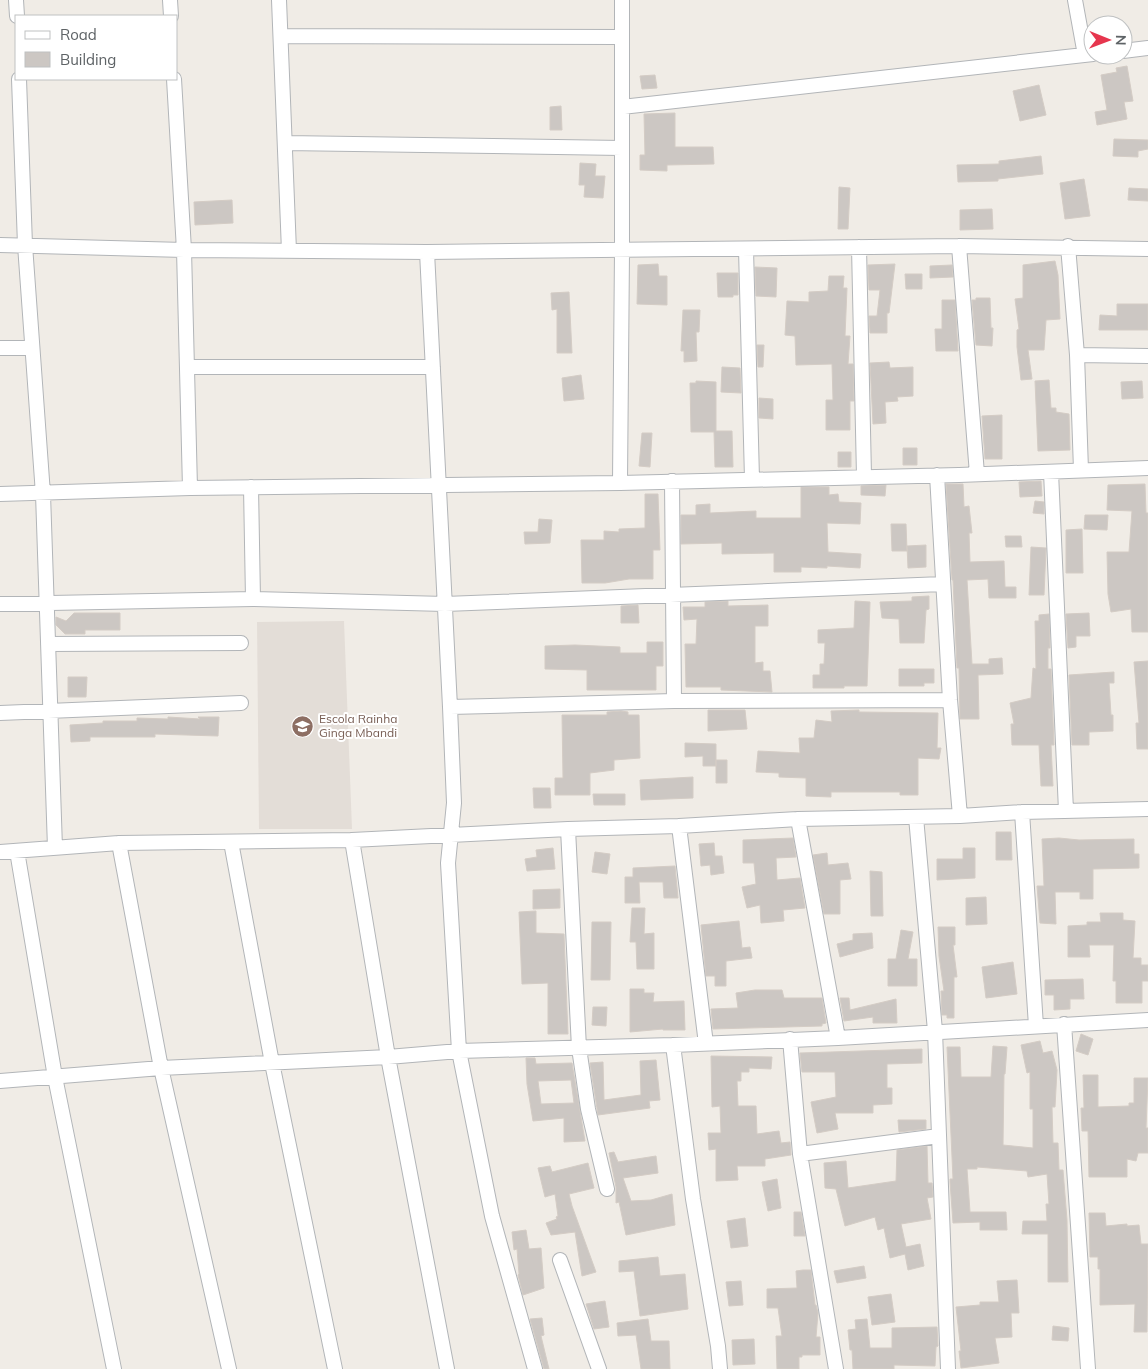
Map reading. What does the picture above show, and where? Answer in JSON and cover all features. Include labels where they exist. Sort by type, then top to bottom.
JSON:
[{"type":"street","points":[[16,0],[17,15]]},
{"type":"street","points":[[170,0],[171,15]]},
{"type":"street","points":[[279,0],[289,251]]},
{"type":"street","points":[[620,482],[622,0]]},
{"type":"street","points":[[1075,0],[1083,31]]},
{"type":"street","points":[[281,36],[622,37]]},
{"type":"street","points":[[1133,50],[1148,48]]},
{"type":"street","points":[[622,107],[1083,56]]},
{"type":"street","points":[[19,80],[25,245],[42,494],[55,848]]},
{"type":"street","points":[[174,80],[184,250],[190,488]]},
{"type":"street","points":[[285,143],[622,148]]},
{"type":"street","points":[[0,245],[184,250],[427,252],[959,246],[1068,246],[1148,249]]},
{"type":"street","points":[[959,246],[977,474]]},
{"type":"street","points":[[1068,246],[1077,355],[1081,470]]},
{"type":"street","points":[[859,247],[864,476]]},
{"type":"street","points":[[746,249],[752,479]]},
{"type":"street","points":[[427,252],[440,485],[454,803],[448,863],[459,1051],[492,1216],[535,1369]]},
{"type":"street","points":[[0,348],[32,348]]},
{"type":"street","points":[[1077,355],[1148,356]]},
{"type":"street","points":[[187,367],[433,367]]},
{"type":"street","points":[[0,494],[190,488],[937,475],[1148,468]]},
{"type":"street","points":[[1051,472],[1066,810]]},
{"type":"street","points":[[937,475],[950,700],[960,816]]},
{"type":"street","points":[[672,481],[674,701]]},
{"type":"street","points":[[251,487],[253,599]]},
{"type":"street","points":[[0,604],[253,599],[445,604],[944,584]]},
{"type":"street","points":[[48,644],[241,643]]},
{"type":"street","points":[[450,707],[674,701],[950,700]]},
{"type":"street","points":[[0,713],[241,703]]},
{"type":"street","points":[[0,852],[119,843],[352,840],[798,819],[960,816],[1066,810],[1148,809]]},
{"type":"street","points":[[1022,812],[1036,1026]]},
{"type":"street","points":[[916,817],[934,1031],[948,1369]]},
{"type":"street","points":[[798,819],[838,1038]]},
{"type":"street","points":[[680,826],[706,1044]]},
{"type":"street","points":[[568,829],[579,1048],[588,1109],[607,1189]]},
{"type":"street","points":[[352,840],[388,1057],[447,1369]]},
{"type":"street","points":[[231,842],[272,1063],[335,1369]]},
{"type":"street","points":[[119,843],[161,1068],[229,1369]]},
{"type":"street","points":[[17,851],[55,1077],[114,1369]]},
{"type":"street","points":[[0,1081],[161,1068],[388,1057],[459,1051],[706,1044],[1148,1020]]},
{"type":"street","points":[[1064,1024],[1088,1369]]},
{"type":"street","points":[[790,1040],[800,1154],[836,1369]]},
{"type":"street","points":[[673,1045],[693,1199],[718,1346],[720,1369]]},
{"type":"street","points":[[800,1154],[939,1136]]},
{"type":"street","points":[[560,1260],[599,1369]]},
{"type":"shaded area","name":"Escola Rainha Ginga Mbandi","points":[[344,621],[352,829],[259,829],[257,622]]},
{"type":"building","points":[[1127,66],[1133,101],[1124,102],[1127,119],[1097,125],[1095,112],[1107,110],[1101,75],[1117,72],[1116,68]]},
{"type":"building","points":[[655,75],[657,88],[642,89],[640,76]]},
{"type":"building","points":[[1039,85],[1046,115],[1020,121],[1013,91]]},
{"type":"building","points":[[561,106],[562,130],[550,130],[550,107]]},
{"type":"building","points":[[675,113],[675,147],[713,147],[714,164],[667,165],[667,171],[640,170],[640,155],[645,155],[644,114]]},
{"type":"building","points":[[1114,139],[1148,140],[1148,149],[1138,151],[1138,157],[1113,156]]},
{"type":"building","points":[[1041,156],[1043,174],[998,179],[998,181],[958,182],[957,165],[999,164],[999,161]]},
{"type":"building","points":[[580,163],[596,164],[595,176],[605,176],[603,198],[584,197],[585,185],[579,185]]},
{"type":"building","points":[[1084,179],[1090,216],[1065,219],[1060,183]]},
{"type":"building","points":[[839,187],[850,188],[848,229],[838,229]]},
{"type":"building","points":[[1129,188],[1148,189],[1148,201],[1128,200]]},
{"type":"building","points":[[232,200],[233,223],[195,225],[194,202]]},
{"type":"building","points":[[992,209],[993,229],[960,230],[960,210]]},
{"type":"building","points":[[1055,261],[1058,275],[1060,319],[1046,320],[1044,350],[1028,350],[1032,379],[1021,380],[1017,347],[1017,330],[1019,329],[1015,299],[1023,298],[1023,265]]},
{"type":"building","points":[[658,264],[659,276],[667,276],[667,305],[637,304],[638,265]]},
{"type":"building","points":[[895,264],[889,313],[887,313],[887,333],[870,333],[869,316],[877,316],[880,290],[869,290],[868,265]]},
{"type":"building","points":[[952,265],[953,277],[930,278],[930,266]]},
{"type":"building","points":[[755,267],[777,268],[776,297],[756,296]]},
{"type":"building","points":[[717,273],[738,273],[738,295],[718,297]]},
{"type":"building","points":[[905,274],[922,274],[922,289],[906,289]]},
{"type":"building","points":[[829,276],[844,276],[843,288],[847,288],[845,336],[850,336],[848,364],[853,364],[854,401],[850,401],[850,430],[826,430],[826,400],[833,400],[832,364],[796,365],[795,336],[785,335],[787,301],[809,302],[809,292],[828,291]]},
{"type":"building","points":[[569,292],[572,353],[557,353],[557,309],[552,310],[551,293]]},
{"type":"building","points":[[976,298],[990,298],[991,328],[993,328],[992,346],[976,345],[972,300],[976,300]]},
{"type":"building","points":[[942,300],[955,300],[958,351],[936,351],[935,329],[942,329]]},
{"type":"building","points":[[1117,304],[1148,304],[1148,330],[1099,330],[1100,315],[1117,316]]},
{"type":"building","points":[[683,310],[700,310],[699,332],[696,332],[697,361],[684,362],[684,351],[681,351]]},
{"type":"building","points":[[757,345],[764,345],[763,367],[758,367]]},
{"type":"building","points":[[889,362],[890,368],[913,367],[913,396],[897,397],[898,401],[885,402],[886,423],[873,424],[870,363]]},
{"type":"building","points":[[722,367],[740,368],[741,393],[721,392]]},
{"type":"building","points":[[581,375],[584,399],[564,401],[562,378]]},
{"type":"building","points":[[1049,380],[1051,408],[1056,408],[1056,412],[1069,414],[1070,450],[1038,451],[1035,381]]},
{"type":"building","points":[[696,381],[716,382],[716,431],[732,431],[733,467],[715,467],[714,432],[691,432],[690,383],[696,383]]},
{"type":"building","points":[[1142,381],[1143,398],[1122,399],[1121,382]]},
{"type":"building","points":[[759,398],[773,399],[773,419],[759,418]]},
{"type":"building","points":[[1002,415],[1002,459],[985,459],[982,416]]},
{"type":"building","points":[[642,433],[652,433],[650,467],[639,466]]},
{"type":"building","points":[[903,448],[917,448],[917,465],[903,465]]},
{"type":"building","points":[[838,452],[851,452],[851,467],[838,467]]},
{"type":"building","points":[[1041,481],[1042,496],[1020,497],[1019,482]]},
{"type":"building","points":[[946,484],[963,484],[964,507],[969,506],[972,533],[969,533],[970,562],[1004,561],[1005,587],[1016,587],[1016,598],[989,598],[988,579],[967,580],[972,664],[989,664],[989,659],[1002,658],[1003,674],[978,675],[979,719],[960,719],[959,668],[957,668]]},
{"type":"building","points":[[1145,484],[1146,513],[1148,513],[1148,632],[1132,632],[1131,609],[1111,612],[1108,594],[1107,552],[1129,552],[1132,511],[1107,510],[1108,485]]},
{"type":"building","points":[[886,485],[885,496],[861,495],[861,486]]},
{"type":"building","points":[[801,487],[829,487],[829,495],[838,494],[839,502],[861,503],[860,524],[827,523],[828,552],[861,554],[860,568],[801,567],[801,572],[774,572],[774,553],[722,554],[722,543],[681,544],[681,515],[696,515],[696,505],[710,504],[710,513],[756,511],[756,518],[801,518]]},
{"type":"building","points":[[645,494],[658,494],[660,550],[653,550],[653,579],[582,583],[581,540],[604,540],[604,531],[619,532],[619,529],[645,528]]},
{"type":"building","points":[[1035,501],[1044,502],[1044,514],[1033,513]]},
{"type":"building","points":[[1085,515],[1108,515],[1107,530],[1084,529]]},
{"type":"building","points":[[539,519],[552,520],[550,543],[525,544],[524,532],[538,532]]},
{"type":"building","points":[[891,524],[906,524],[907,551],[892,551]]},
{"type":"building","points":[[1082,529],[1083,573],[1066,573],[1066,530]]},
{"type":"building","points":[[1005,536],[1021,536],[1022,547],[1006,547]]},
{"type":"building","points":[[926,545],[926,567],[908,568],[907,546]]},
{"type":"building","points":[[1031,547],[1046,548],[1044,595],[1029,595]]},
{"type":"building","points":[[929,596],[929,609],[926,610],[924,643],[900,643],[899,619],[882,618],[880,602],[912,601],[912,597]]},
{"type":"building","points":[[728,601],[728,606],[768,605],[768,626],[755,626],[755,663],[763,662],[763,671],[770,671],[772,692],[721,690],[721,687],[686,687],[685,644],[696,644],[697,619],[684,620],[683,607],[705,607],[705,602]]},
{"type":"building","points":[[855,601],[870,602],[867,686],[813,688],[813,675],[820,675],[820,664],[824,664],[825,643],[818,643],[818,630],[854,628]]},
{"type":"building","points":[[638,605],[639,623],[621,623],[621,606]]},
{"type":"building","points":[[74,613],[120,613],[120,630],[85,630],[85,634],[65,634],[56,625],[56,617],[66,621]]},
{"type":"building","points":[[1089,613],[1090,636],[1076,636],[1076,647],[1068,648],[1066,614]]},
{"type":"building","points":[[1049,614],[1050,648],[1048,648],[1048,669],[1051,669],[1054,745],[1051,745],[1053,786],[1041,786],[1039,745],[1012,745],[1011,724],[1014,724],[1010,703],[1031,698],[1033,668],[1036,669],[1035,621],[1039,621],[1039,615]]},
{"type":"building","points":[[647,642],[663,642],[663,666],[656,666],[656,690],[587,690],[587,670],[545,669],[545,646],[620,647],[620,653],[647,653]]},
{"type":"building","points":[[1148,661],[1148,749],[1137,749],[1136,723],[1139,723],[1134,662]]},
{"type":"building","points":[[899,669],[934,669],[934,683],[924,683],[924,686],[899,686]]},
{"type":"building","points":[[1114,672],[1114,683],[1109,683],[1113,731],[1089,732],[1089,745],[1072,745],[1069,675]]},
{"type":"building","points":[[68,677],[87,677],[86,697],[68,697]]},
{"type":"building","points":[[708,710],[745,710],[747,729],[708,731]]},
{"type":"building","points":[[859,710],[859,712],[938,713],[937,748],[941,748],[939,759],[918,758],[918,795],[900,795],[900,792],[831,792],[831,797],[806,796],[806,778],[779,777],[779,773],[756,772],[758,751],[800,753],[799,738],[814,738],[816,720],[832,722],[831,711]]},
{"type":"building","points":[[607,712],[628,712],[628,715],[639,715],[640,758],[614,760],[614,770],[590,773],[590,795],[555,795],[555,778],[563,778],[562,715],[607,715]]},
{"type":"building","points":[[168,717],[200,719],[198,717],[219,717],[218,736],[155,734],[155,737],[90,737],[90,741],[71,742],[70,725],[103,723],[103,721],[137,721],[137,718],[168,719]]},
{"type":"building","points":[[685,743],[716,744],[716,766],[703,766],[703,756],[685,757]]},
{"type":"building","points":[[716,760],[727,760],[727,783],[716,783]]},
{"type":"building","points":[[693,777],[693,798],[641,800],[640,780]]},
{"type":"building","points":[[533,788],[550,788],[551,808],[534,808]]},
{"type":"building","points":[[593,794],[625,794],[625,805],[594,805]]},
{"type":"building","points":[[996,832],[1011,832],[1012,860],[996,860]]},
{"type":"building","points":[[793,838],[796,857],[776,858],[777,880],[800,878],[805,908],[783,910],[784,921],[761,923],[760,905],[747,908],[742,887],[756,884],[754,863],[743,863],[743,840]]},
{"type":"building","points":[[1042,839],[1079,840],[1134,839],[1134,854],[1139,854],[1139,868],[1093,869],[1093,899],[1080,899],[1080,892],[1055,892],[1056,924],[1040,923],[1037,886],[1044,886]]},
{"type":"building","points":[[714,843],[715,856],[722,856],[724,873],[711,875],[710,865],[701,866],[699,844]]},
{"type":"building","points":[[553,848],[555,869],[527,871],[525,859],[537,857],[536,850]]},
{"type":"building","points":[[963,848],[975,848],[975,878],[937,880],[937,859],[963,859]]},
{"type":"building","points":[[595,852],[610,854],[607,874],[592,872]]},
{"type":"building","points":[[827,853],[828,865],[848,863],[851,879],[840,880],[840,914],[824,914],[813,855]]},
{"type":"building","points":[[675,866],[678,898],[664,898],[663,882],[639,882],[640,903],[625,903],[625,877],[633,877],[633,868]]},
{"type":"building","points":[[870,871],[882,872],[883,916],[871,916]]},
{"type":"building","points":[[560,889],[560,908],[533,909],[533,890]]},
{"type":"building","points":[[986,897],[987,924],[966,925],[966,898]]},
{"type":"building","points":[[632,908],[645,908],[644,934],[654,933],[654,969],[637,969],[636,942],[630,942]]},
{"type":"building","points":[[536,911],[536,933],[564,934],[568,1034],[548,1034],[548,983],[522,984],[519,912]]},
{"type":"building","points":[[1100,913],[1123,913],[1123,920],[1135,921],[1133,958],[1141,958],[1141,965],[1148,965],[1148,981],[1142,981],[1142,1003],[1116,1003],[1116,981],[1113,981],[1114,945],[1089,945],[1090,957],[1068,957],[1068,926],[1087,925],[1087,922],[1101,922]]},
{"type":"building","points":[[739,921],[742,948],[750,947],[752,958],[726,961],[726,986],[715,986],[715,976],[706,976],[701,925]]},
{"type":"building","points":[[592,922],[611,922],[610,980],[591,980]]},
{"type":"building","points":[[938,927],[955,927],[955,945],[953,945],[957,977],[954,977],[954,1018],[947,1018],[947,1015],[942,1015],[941,991],[944,991],[939,956]]},
{"type":"building","points":[[901,930],[913,932],[908,959],[917,959],[917,986],[888,986],[888,959],[896,959]]},
{"type":"building","points":[[872,933],[873,948],[840,957],[837,944],[853,940],[853,934]]},
{"type":"building","points":[[1013,962],[1017,994],[986,998],[982,967]]},
{"type":"building","points":[[1083,979],[1084,999],[1070,999],[1070,1009],[1054,1010],[1054,995],[1045,995],[1045,980]]},
{"type":"building","points":[[630,989],[644,989],[644,993],[654,993],[653,1002],[684,1001],[685,1030],[663,1029],[630,1032]]},
{"type":"building","points":[[755,990],[782,990],[784,998],[822,998],[826,1023],[822,1024],[822,1026],[713,1029],[711,1009],[738,1008],[736,993]]},
{"type":"building","points":[[840,998],[849,998],[850,1010],[896,999],[897,1023],[873,1023],[873,1017],[844,1021]]},
{"type":"building","points":[[593,1007],[607,1007],[606,1026],[592,1025]]},
{"type":"building","points":[[1081,1034],[1093,1039],[1088,1055],[1076,1051]]},
{"type":"building","points":[[1040,1041],[1043,1053],[1052,1051],[1057,1070],[1055,1107],[1052,1107],[1053,1143],[1058,1143],[1059,1170],[1063,1170],[1067,1220],[1068,1282],[1048,1282],[1048,1234],[1022,1234],[1023,1221],[1047,1221],[1046,1204],[1049,1204],[1047,1174],[1028,1177],[1027,1171],[977,1167],[977,1169],[967,1169],[970,1212],[1006,1212],[1007,1230],[980,1230],[980,1222],[953,1223],[950,1182],[950,1179],[953,1179],[947,1047],[960,1047],[961,1077],[991,1077],[993,1046],[1007,1047],[1004,1074],[1003,1145],[1033,1148],[1033,1109],[1030,1109],[1030,1072],[1027,1073],[1021,1045]]},
{"type":"building","points":[[922,1049],[922,1063],[887,1064],[887,1088],[892,1088],[892,1104],[873,1105],[873,1113],[835,1113],[838,1129],[817,1133],[811,1102],[836,1097],[835,1072],[802,1072],[800,1053]]},
{"type":"building","points":[[711,1056],[772,1057],[771,1069],[749,1068],[749,1072],[741,1072],[741,1081],[737,1081],[738,1106],[756,1106],[757,1134],[779,1131],[781,1143],[790,1142],[791,1155],[765,1159],[765,1166],[737,1166],[738,1180],[716,1181],[716,1149],[709,1150],[708,1133],[721,1133],[720,1106],[712,1107]]},
{"type":"building","points":[[526,1058],[535,1058],[536,1064],[572,1063],[585,1141],[564,1142],[564,1118],[533,1121],[527,1084]],"holes":[[[571,1080],[574,1103],[541,1104],[538,1081]]]},
{"type":"building","points":[[656,1060],[660,1100],[649,1101],[650,1108],[598,1115],[590,1063],[603,1062],[604,1100],[641,1095],[640,1061]]},
{"type":"building","points":[[1083,1075],[1098,1075],[1098,1107],[1129,1106],[1129,1103],[1134,1103],[1134,1078],[1148,1078],[1146,1128],[1148,1128],[1148,1153],[1138,1153],[1136,1161],[1127,1159],[1127,1177],[1089,1177],[1088,1131],[1082,1131],[1081,1108],[1084,1108]]},
{"type":"building","points":[[898,1120],[926,1120],[926,1129],[899,1132]]},
{"type":"building","points":[[927,1146],[928,1183],[932,1183],[933,1197],[927,1198],[931,1219],[901,1224],[906,1247],[920,1244],[924,1266],[908,1270],[905,1254],[890,1258],[884,1228],[878,1230],[875,1217],[845,1226],[836,1189],[825,1188],[824,1163],[846,1161],[848,1188],[896,1181],[897,1150]]},
{"type":"building","points":[[614,1152],[618,1162],[656,1156],[658,1173],[623,1178],[631,1201],[651,1200],[672,1194],[675,1225],[626,1235],[619,1202],[616,1203],[616,1187],[609,1153]]},
{"type":"building","points":[[588,1163],[594,1188],[569,1194],[596,1272],[582,1276],[575,1232],[551,1235],[546,1223],[557,1219],[556,1217],[558,1216],[555,1194],[545,1197],[538,1168],[550,1166],[552,1172]]},
{"type":"building","points":[[777,1179],[781,1208],[768,1211],[762,1182]]},
{"type":"building","points":[[794,1212],[801,1212],[805,1236],[794,1236]]},
{"type":"building","points":[[1089,1213],[1105,1213],[1106,1226],[1139,1225],[1141,1244],[1148,1244],[1147,1332],[1134,1332],[1135,1304],[1100,1305],[1100,1269],[1098,1269],[1098,1257],[1090,1257]]},
{"type":"building","points":[[745,1218],[748,1246],[731,1248],[727,1221]]},
{"type":"building","points":[[526,1230],[529,1249],[541,1248],[544,1288],[523,1295],[518,1275],[517,1249],[514,1250],[512,1232]]},
{"type":"building","points":[[658,1257],[660,1276],[685,1274],[688,1309],[640,1316],[634,1271],[619,1272],[619,1261]]},
{"type":"building","points":[[864,1266],[866,1278],[837,1283],[834,1271]]},
{"type":"building","points":[[811,1270],[815,1305],[818,1313],[816,1337],[820,1337],[820,1355],[802,1355],[802,1357],[799,1357],[799,1369],[777,1369],[776,1336],[782,1336],[778,1308],[767,1308],[767,1289],[797,1288],[796,1271]]},
{"type":"building","points":[[1017,1280],[1019,1313],[1011,1313],[1012,1337],[995,1338],[999,1363],[961,1368],[956,1307],[980,1305],[980,1302],[999,1302],[997,1281]]},
{"type":"building","points":[[741,1281],[743,1305],[729,1306],[726,1282]]},
{"type":"building","points":[[891,1294],[895,1322],[872,1325],[868,1297]]},
{"type":"building","points":[[605,1301],[609,1327],[594,1329],[586,1304]]},
{"type":"building","points":[[542,1318],[544,1335],[541,1336],[549,1369],[544,1369],[530,1319]]},
{"type":"building","points":[[648,1319],[651,1341],[669,1341],[670,1369],[641,1369],[636,1335],[618,1336],[617,1323]]},
{"type":"building","points":[[867,1319],[870,1348],[892,1348],[892,1328],[937,1327],[938,1346],[936,1347],[935,1366],[894,1365],[894,1369],[853,1369],[848,1330],[856,1329],[855,1320]]},
{"type":"building","points":[[1053,1326],[1069,1328],[1068,1341],[1052,1340]]},
{"type":"building","points":[[754,1339],[755,1364],[733,1365],[732,1340]]},
{"type":"place","name":"Escola Rainha Ginga Mbandi","points":[[303,726]]}]
